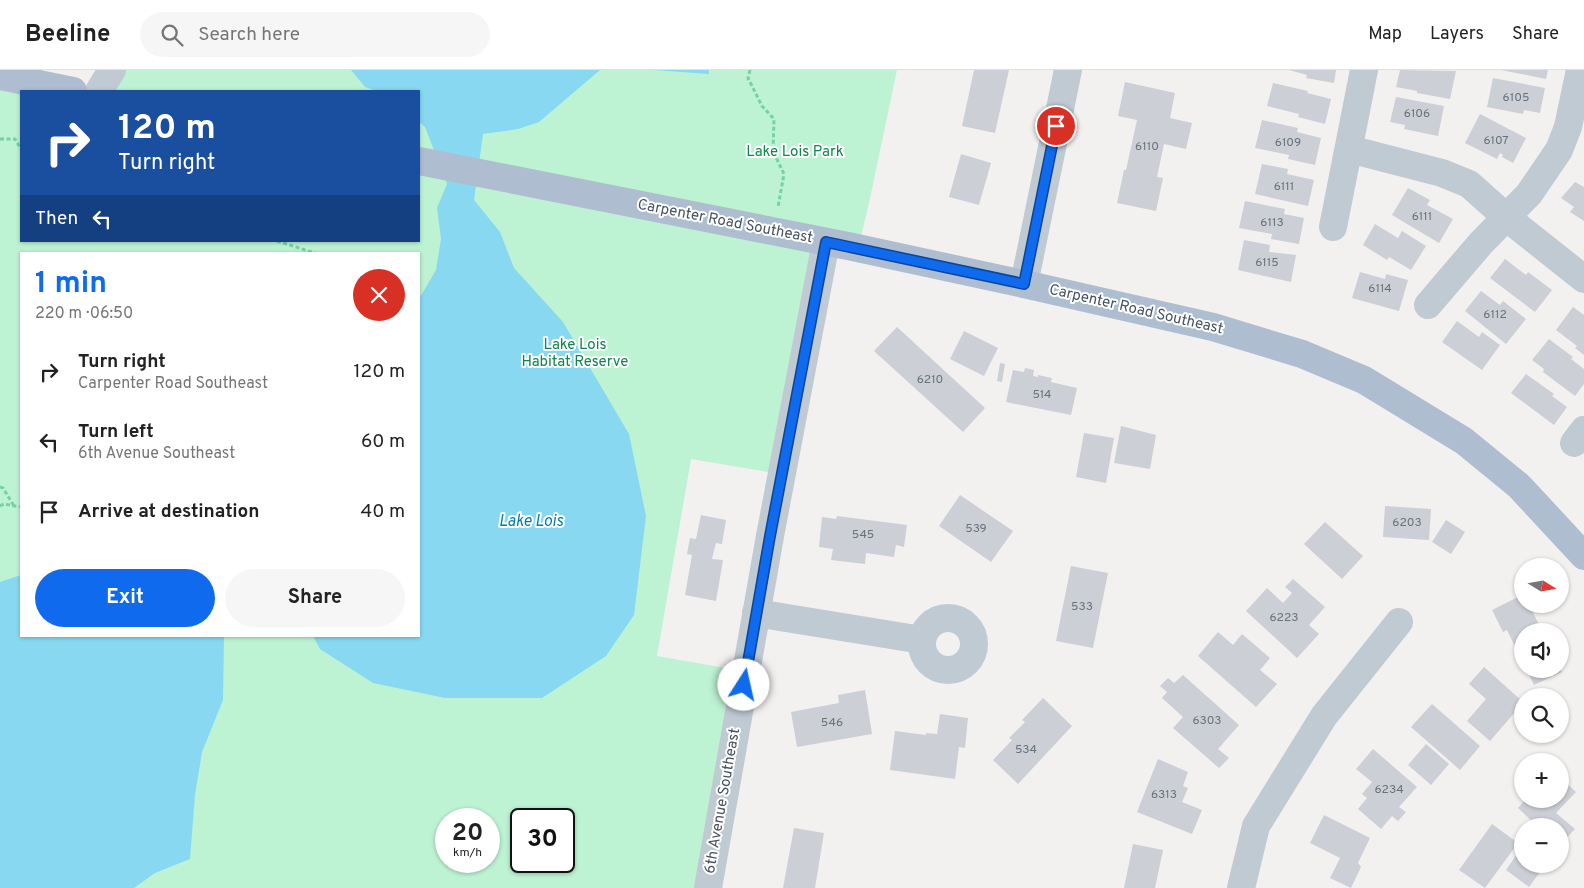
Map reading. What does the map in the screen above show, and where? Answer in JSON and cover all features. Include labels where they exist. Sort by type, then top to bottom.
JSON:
[{"type":"main road","points":[[0,76],[68,90]]},
{"type":"main road","name":"Carpenter Road Southeast","points":[[420,161],[826,242],[1024,284],[1213,327],[1302,354],[1364,380],[1464,441],[1519,486],[1584,556]]},
{"type":"street","points":[[100,90],[112,70]]},
{"type":"street","points":[[1024,284],[1068,70]]},
{"type":"street","points":[[1333,226],[1364,70]]},
{"type":"street","points":[[1428,305],[1481,243],[1528,194],[1559,150],[1568,127],[1580,70]]},
{"type":"street","points":[[1349,149],[1442,173],[1469,184],[1506,217],[1584,279]]},
{"type":"street","name":"6th Avenue Southeast","points":[[708,888],[756,613],[826,242]]},
{"type":"street","points":[[756,613],[922,640]]},
{"type":"street","points":[[1241,888],[1256,826],[1324,716],[1399,622]]},
{"type":"path","points":[[750,70],[748,78],[762,106],[774,119],[774,151],[784,174],[774,232]]},
{"type":"path","points":[[0,139],[14,139],[20,148]]},
{"type":"path","points":[[280,242],[312,252]]},
{"type":"path","points":[[0,487],[3,488],[14,506]]},
{"type":"path","points":[[0,506],[4,504],[20,507]]},
{"type":"green space","name":"Lake Lois Habitat Reserve","points":[[112,70],[897,70],[858,249],[815,249],[774,473],[691,459],[657,656],[737,670],[696,888],[0,888],[0,78],[20,90],[20,242],[420,242],[420,90],[100,90]]},
{"type":"water","name":"Lake Lois","points":[[351,70],[600,70],[539,122],[518,129],[483,134],[474,200],[500,232],[514,268],[563,322],[629,434],[646,516],[634,615],[606,656],[542,698],[445,698],[373,683],[320,649],[314,637],[420,637],[420,297],[436,270],[441,239],[437,208],[447,184],[425,127],[420,123],[420,90],[374,90],[365,87]]},
{"type":"water","points":[[654,70],[709,70],[709,74]]},
{"type":"water","points":[[20,575],[20,637],[224,637],[223,700],[202,752],[195,795],[190,859],[155,873],[134,888],[0,888],[0,582]]},
{"type":"building","points":[[974,70],[1009,70],[995,133],[962,126]]},
{"type":"building","points":[[1289,70],[1336,70],[1334,83],[1306,78],[1307,75]]},
{"type":"building","points":[[1400,70],[1456,71],[1450,99],[1396,87]]},
{"type":"building","points":[[1501,70],[1548,70],[1546,79]]},
{"type":"building","points":[[1493,78],[1545,88],[1540,113],[1524,110],[1523,114],[1487,107]]},
{"type":"building","points":[[1125,82],[1175,93],[1170,118],[1192,123],[1186,149],[1164,144],[1157,177],[1163,178],[1156,211],[1117,203],[1137,120],[1118,116]]},
{"type":"building","points":[[1273,83],[1308,91],[1307,93],[1331,99],[1325,124],[1298,117],[1299,114],[1267,106]]},
{"type":"building","points":[[1396,97],[1444,106],[1438,136],[1404,129],[1405,125],[1390,122]]},
{"type":"building","points":[[1480,114],[1526,138],[1513,163],[1502,157],[1503,155],[1500,153],[1497,159],[1465,143]]},
{"type":"building","points":[[1262,120],[1298,128],[1297,132],[1321,138],[1315,165],[1288,159],[1289,155],[1255,148]]},
{"type":"building","points":[[961,154],[991,163],[979,205],[949,197]]},
{"type":"building","points":[[1262,164],[1288,169],[1287,174],[1314,180],[1308,206],[1255,194]]},
{"type":"building","points":[[1575,182],[1584,187],[1584,221],[1570,212],[1574,207],[1561,198]]},
{"type":"building","points":[[1408,188],[1430,200],[1427,205],[1453,219],[1439,243],[1392,215]]},
{"type":"building","points":[[1245,201],[1285,209],[1284,214],[1304,218],[1299,244],[1271,239],[1272,234],[1239,228]]},
{"type":"building","points":[[1375,224],[1398,238],[1402,231],[1426,246],[1411,270],[1389,257],[1387,260],[1363,245]]},
{"type":"building","points":[[1244,240],[1270,245],[1269,252],[1296,255],[1291,282],[1238,270]]},
{"type":"building","points":[[1505,259],[1526,275],[1528,272],[1552,290],[1535,312],[1490,278]]},
{"type":"building","points":[[1360,272],[1385,279],[1386,274],[1408,280],[1399,311],[1352,298]]},
{"type":"building","points":[[1481,291],[1500,305],[1503,301],[1526,319],[1506,344],[1465,311]]},
{"type":"building","points":[[1573,307],[1584,315],[1584,355],[1575,348],[1577,346],[1556,330]]},
{"type":"building","points":[[1457,321],[1479,337],[1482,332],[1500,345],[1482,370],[1442,342]]},
{"type":"building","points":[[897,327],[985,408],[963,432],[874,351]]},
{"type":"building","points":[[964,331],[998,348],[984,376],[950,359]]},
{"type":"building","points":[[1549,339],[1573,357],[1571,359],[1584,369],[1584,384],[1575,396],[1543,372],[1544,369],[1532,360]]},
{"type":"building","points":[[1000,363],[1005,364],[1002,382],[997,381]]},
{"type":"building","points":[[1025,368],[1034,370],[1033,376],[1038,377],[1038,375],[1052,378],[1051,382],[1077,388],[1071,415],[1006,402],[1013,370],[1024,372]]},
{"type":"building","points":[[1526,374],[1554,394],[1552,396],[1567,407],[1554,425],[1511,393]]},
{"type":"building","points":[[1121,426],[1156,435],[1150,469],[1114,463]]},
{"type":"building","points":[[1084,433],[1114,438],[1106,483],[1076,477]]},
{"type":"building","points":[[960,495],[1013,531],[991,562],[939,526]]},
{"type":"building","points":[[1385,506],[1431,509],[1429,540],[1383,537]]},
{"type":"building","points":[[701,515],[726,520],[722,544],[716,543],[712,559],[723,560],[716,601],[685,595],[692,555],[687,554],[690,538],[696,539]]},
{"type":"building","points":[[837,516],[907,525],[904,547],[896,545],[894,557],[866,553],[865,564],[831,560],[833,549],[819,547],[822,517],[836,519]]},
{"type":"building","points":[[1446,520],[1465,532],[1451,554],[1432,542]]},
{"type":"building","points":[[1325,522],[1363,556],[1342,579],[1304,544]]},
{"type":"building","points":[[1071,566],[1108,573],[1093,648],[1056,641]]},
{"type":"building","points":[[1293,579],[1325,607],[1309,625],[1319,634],[1297,658],[1246,611],[1267,588],[1283,603],[1292,593],[1285,587]]},
{"type":"building","points":[[1514,599],[1514,613],[1533,613],[1538,623],[1514,623],[1514,644],[1507,630],[1503,632],[1492,610]]},
{"type":"building","points":[[1218,632],[1233,645],[1242,634],[1270,658],[1260,670],[1277,684],[1256,707],[1198,656]]},
{"type":"building","points":[[1484,667],[1514,694],[1514,713],[1490,741],[1467,721],[1486,699],[1469,684]]},
{"type":"building","points":[[1183,675],[1239,725],[1218,749],[1229,758],[1219,768],[1173,728],[1183,717],[1162,698],[1167,692],[1160,686],[1168,678],[1174,683]]},
{"type":"building","points":[[1530,678],[1549,678],[1534,685]]},
{"type":"building","points":[[865,690],[872,734],[797,747],[791,712],[839,703],[838,695]]},
{"type":"building","points":[[1043,698],[1072,726],[1018,784],[993,760],[1012,740],[1009,738],[1025,722],[1022,720]]},
{"type":"building","points":[[1432,704],[1480,746],[1460,770],[1411,727]]},
{"type":"building","points":[[940,714],[968,718],[965,748],[959,747],[955,779],[890,770],[895,731],[926,735],[926,733],[937,734]]},
{"type":"building","points":[[1426,744],[1449,764],[1431,785],[1408,765]]},
{"type":"building","points":[[1373,749],[1417,787],[1399,807],[1406,812],[1398,821],[1392,816],[1381,829],[1358,809],[1367,798],[1362,794],[1372,782],[1356,769]]},
{"type":"building","points":[[1158,759],[1188,772],[1183,786],[1188,788],[1182,802],[1202,810],[1192,834],[1137,812]]},
{"type":"building","points":[[1569,785],[1576,792],[1569,799]]},
{"type":"building","points":[[1518,808],[1561,808],[1556,813],[1562,818],[1529,818]]},
{"type":"building","points":[[1324,815],[1370,838],[1358,863],[1361,867],[1351,888],[1330,878],[1340,858],[1310,843]]},
{"type":"building","points":[[1492,824],[1514,840],[1514,848],[1485,888],[1459,870]]},
{"type":"building","points":[[1569,824],[1575,829],[1569,835]]},
{"type":"building","points":[[794,828],[824,833],[815,888],[783,888]]},
{"type":"building","points":[[1133,844],[1163,850],[1155,888],[1124,888]]},
{"type":"building","points":[[1514,858],[1514,873],[1539,873],[1529,887],[1506,870]]},
{"type":"route","points":[[744,685],[770,536],[826,242],[1024,284],[1056,126]]},
{"type":"park label","name":"Lake Lois Park","points":[[795,152]]}]
